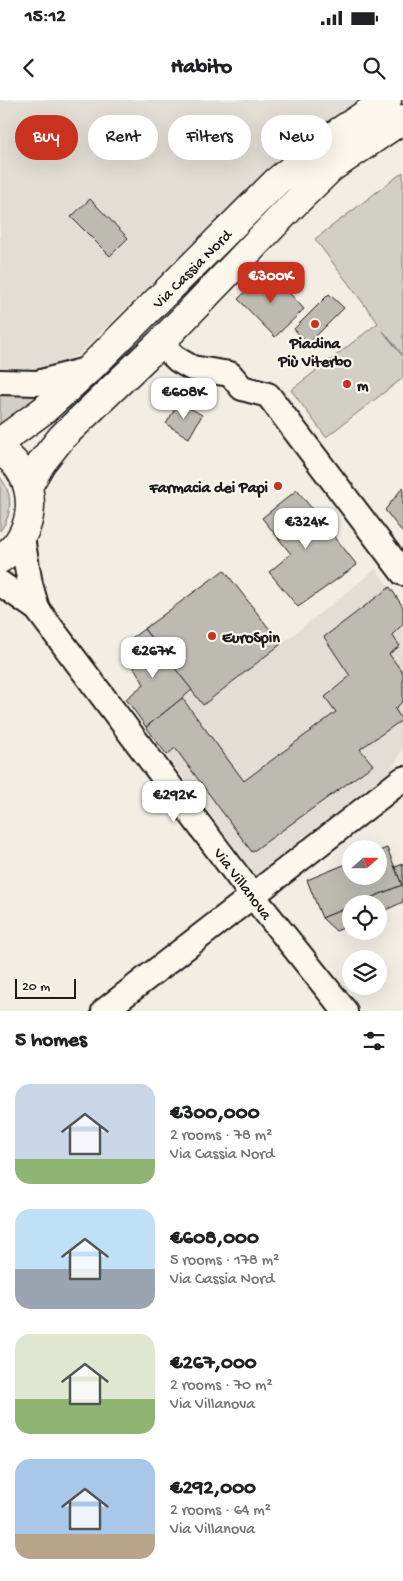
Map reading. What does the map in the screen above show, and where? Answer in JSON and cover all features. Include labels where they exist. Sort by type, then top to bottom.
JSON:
[{"type":"main road","name":"Via Cassia Nord","points":[[0,442],[44,410],[89,369],[277,181],[333,136],[387,100]]},
{"type":"main road","name":"Via Cassia Nord","points":[[28,486],[47,455],[62,437],[160,343],[331,168],[403,119]]},
{"type":"main road","points":[[0,451],[13,461],[28,486],[31,504],[29,521],[22,538],[16,547],[0,559]]},
{"type":"street","points":[[160,343],[178,360],[192,368],[230,374],[242,388],[268,395],[403,572]]},
{"type":"street","points":[[0,382],[37,383],[89,369]]},
{"type":"street","name":"Via Villanova","points":[[22,538],[30,584],[38,609]]},
{"type":"street","name":"Via Villanova","points":[[0,583],[38,609],[252,895],[345,1011]]},
{"type":"street","points":[[104,1011],[403,779]]},
{"type":"shaded area","points":[[0,100],[362,100],[332,120],[332,115],[261,115],[261,160],[278,160],[78,355],[52,368],[30,373],[0,371]]},
{"type":"shaded area","points":[[403,172],[403,355],[383,331],[403,357],[403,378],[326,437],[291,390],[378,323],[315,239]]},
{"type":"shaded area","points":[[51,388],[0,429],[0,389]]},
{"type":"shaded area","points":[[0,477],[7,490],[10,504],[7,518],[0,531]]},
{"type":"shaded area","points":[[376,569],[403,607],[403,750],[391,770],[255,875],[146,727],[192,690],[204,705]]},
{"type":"building","points":[[90,199],[128,238],[110,256],[71,217]]},
{"type":"building","points":[[268,270],[304,309],[275,337],[238,299]]},
{"type":"building","points":[[329,294],[344,308],[308,344],[294,329]]},
{"type":"building","points":[[179,402],[202,415],[189,438],[166,424]]},
{"type":"building","points":[[403,487],[403,533],[385,510]]},
{"type":"building","points":[[297,490],[357,565],[298,607],[269,572],[291,554],[262,518]]},
{"type":"building","name":"EuroSpin","points":[[224,570],[281,644],[203,705],[144,629]]},
{"type":"building","points":[[390,587],[403,607],[403,624],[392,635],[400,646],[389,654],[403,673],[403,701],[395,709],[402,720],[360,749],[373,765],[252,852],[175,748],[167,755],[146,727],[182,698],[244,781],[336,712],[325,697],[350,676],[324,637]]},
{"type":"building","points":[[144,629],[192,690],[146,727],[126,699],[144,684],[121,646]]},
{"type":"building","points":[[388,850],[402,885],[378,895],[342,895],[342,910],[322,918],[307,880],[342,866],[342,885],[388,885]]},
{"type":"building","points":[[403,864],[403,902],[387,909],[387,895],[378,895],[402,885],[395,867]]},
{"type":"building","points":[[342,910],[342,929],[336,931],[322,918]]},
{"type":"place","name":"Piadina Più Viterbo","points":[[315,324]]},
{"type":"place","name":"m","points":[[347,384]]},
{"type":"place","name":"Farmacia dei Papi","points":[[278,486]]},
{"type":"place","name":"EuroSpin","points":[[212,636]]}]
